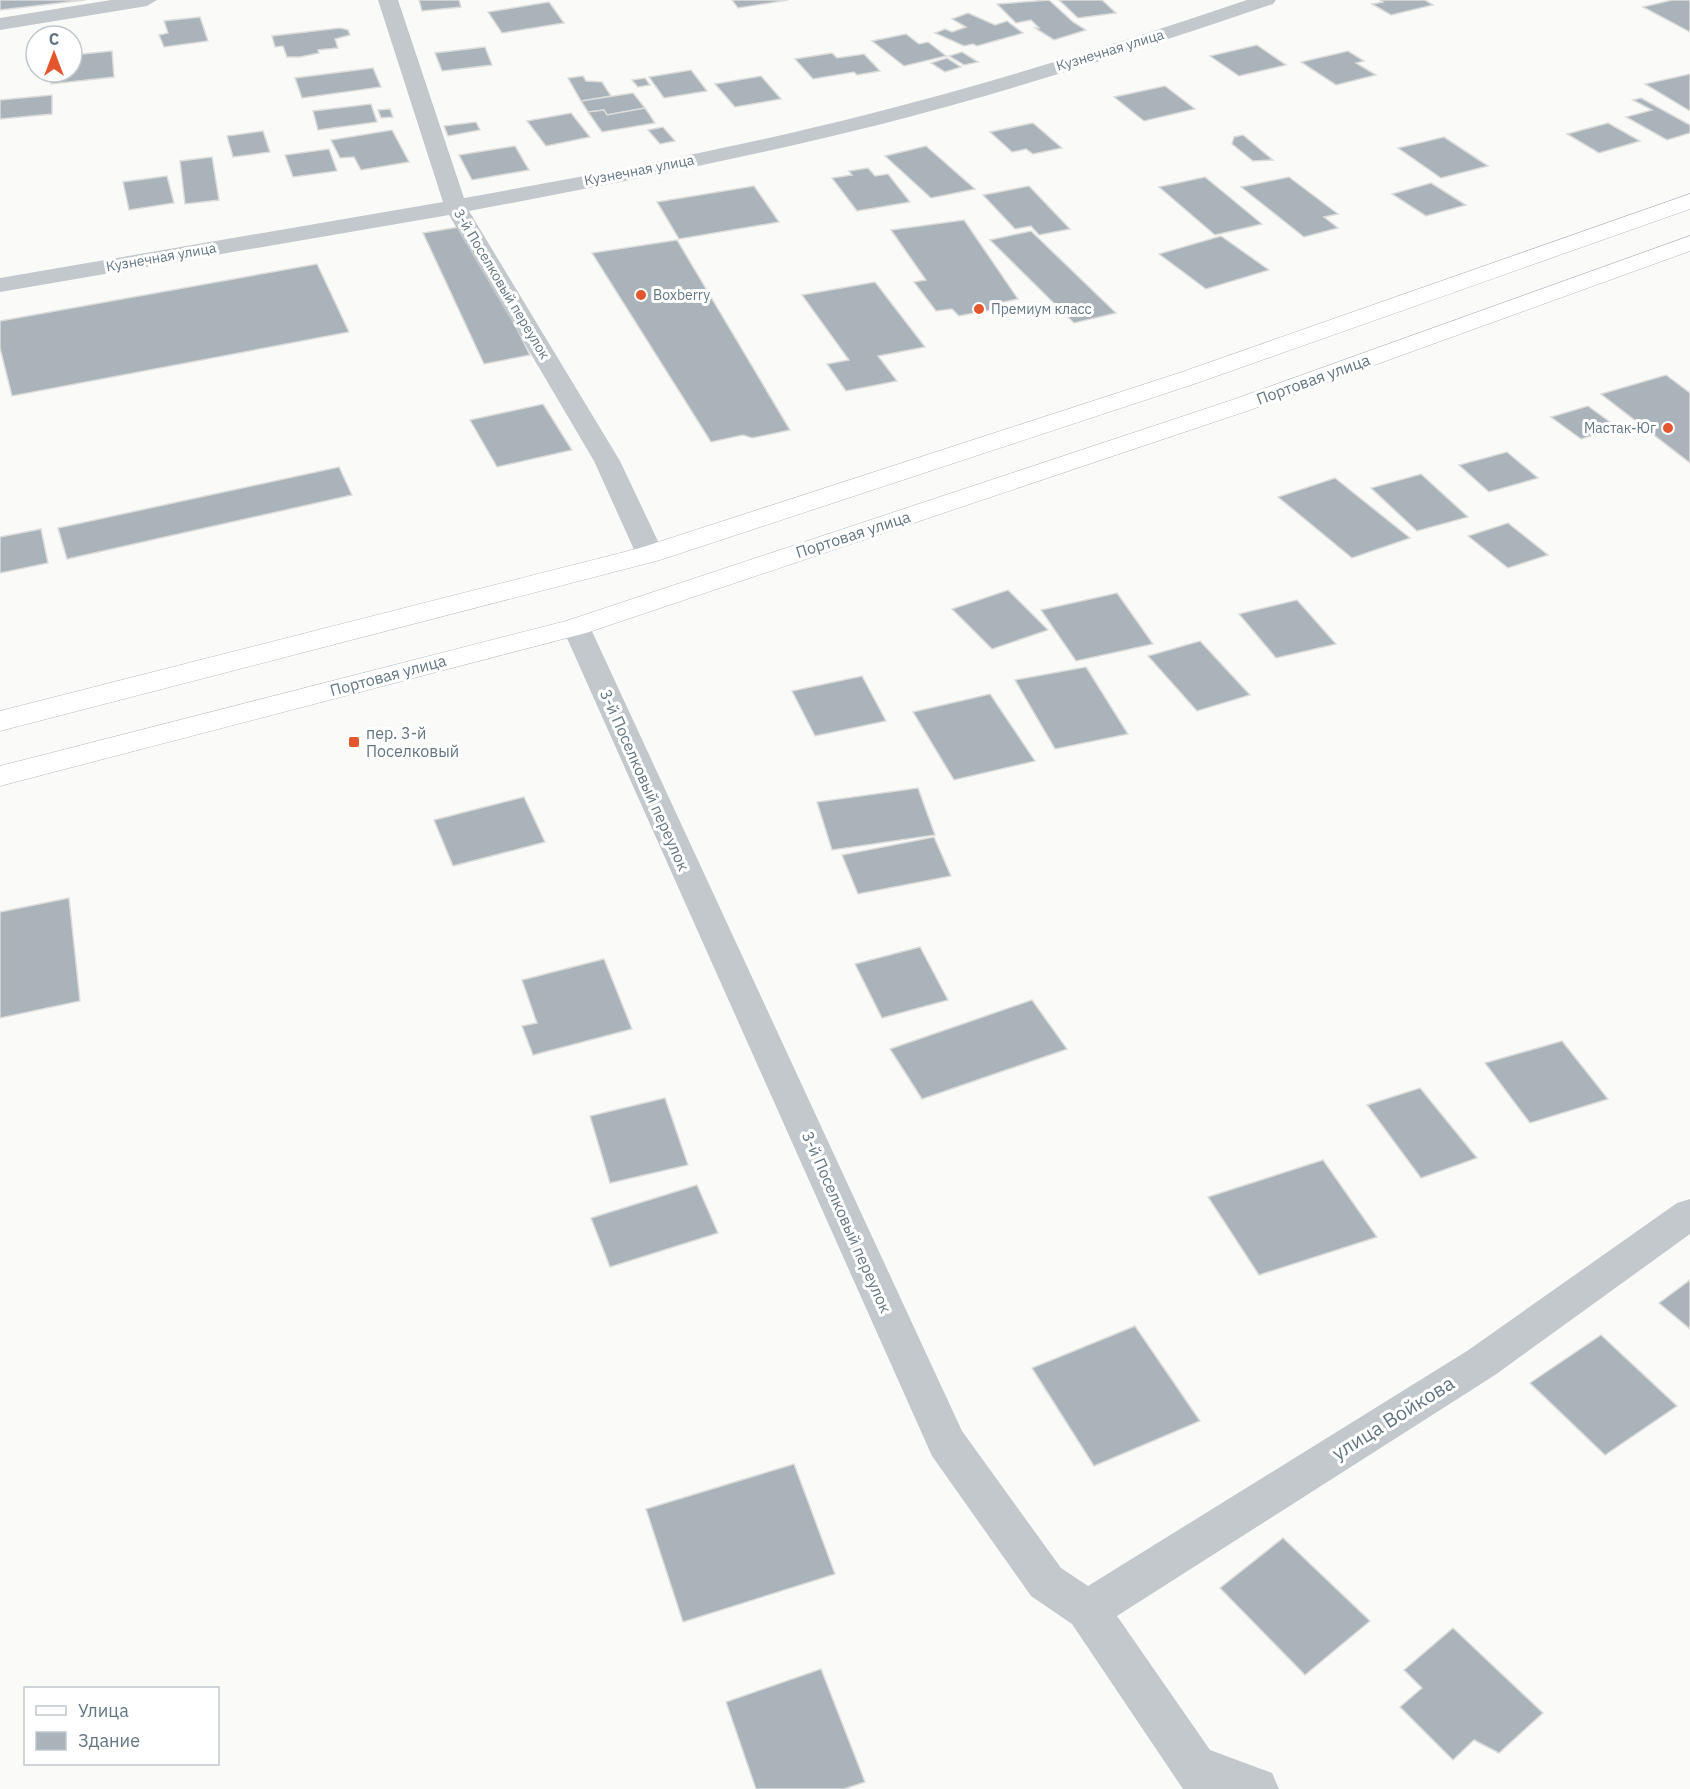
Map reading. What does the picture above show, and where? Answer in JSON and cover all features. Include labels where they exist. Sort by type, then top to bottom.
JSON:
[{"type":"main road","points":[[0,721],[650,554],[1188,378],[1690,201]]},
{"type":"main road","name":"Портовая улица","points":[[0,776],[576,627],[1241,405],[1690,243]]},
{"type":"street","points":[[0,24],[147,0]]},
{"type":"street","name":"3-й Поселковый переулок","points":[[388,0],[456,206],[607,461],[650,554]]},
{"type":"street","name":"Кузнечная улица","points":[[0,285],[456,206],[747,150],[954,97],[1266,0]]},
{"type":"street","name":"3-й Поселковый переулок","points":[[576,627],[947,1443],[1046,1582],[1088,1610],[1203,1778],[1256,1789]]},
{"type":"street","name":"улица Войкова","points":[[1088,1610],[1480,1363],[1690,1214]]},
{"type":"building","points":[[0,0],[85,0],[0,10]]},
{"type":"building","points":[[419,0],[459,0],[461,7],[422,11]]},
{"type":"building","points":[[732,0],[788,0],[738,8]]},
{"type":"building","points":[[1049,0],[1073,22],[1086,30],[1054,40],[1035,28],[1039,28],[1031,20],[1016,23],[997,4]]},
{"type":"building","points":[[1059,0],[1102,0],[1116,13],[1078,18]]},
{"type":"building","points":[[1380,0],[1425,0],[1433,5],[1391,15],[1372,4],[1383,2]]},
{"type":"building","points":[[1672,0],[1690,0],[1690,32],[1643,7]]},
{"type":"building","points":[[549,2],[564,23],[502,33],[488,12]]},
{"type":"building","points":[[968,13],[995,25],[1007,21],[1023,33],[977,46],[973,44],[964,46],[935,33],[945,29],[952,32],[966,27],[952,19]]},
{"type":"building","points":[[200,17],[208,41],[164,47],[159,35],[168,33],[164,21]]},
{"type":"building","points":[[340,28],[348,30],[350,35],[335,39],[338,48],[318,50],[319,53],[300,57],[287,57],[283,46],[275,47],[272,36]]},
{"type":"building","points":[[906,34],[919,44],[928,42],[946,56],[904,66],[872,41]]},
{"type":"building","points":[[1257,45],[1286,65],[1239,76],[1210,56]]},
{"type":"building","points":[[485,47],[492,65],[442,71],[435,53]]},
{"type":"building","points":[[112,51],[114,77],[84,80],[84,54]]},
{"type":"building","points":[[1348,51],[1364,61],[1356,63],[1376,75],[1336,85],[1301,62]]},
{"type":"building","points":[[962,52],[978,62],[964,65],[949,56]]},
{"type":"building","points":[[832,53],[837,58],[864,54],[880,71],[857,75],[854,72],[813,79],[795,59]]},
{"type":"building","points":[[947,58],[961,67],[945,72],[931,63]]},
{"type":"building","points":[[373,68],[381,87],[302,98],[295,78]]},
{"type":"building","points":[[691,70],[707,91],[664,98],[649,77]]},
{"type":"building","points":[[1690,74],[1690,111],[1645,84]]},
{"type":"building","points":[[583,76],[586,81],[602,82],[611,96],[581,101],[568,78]]},
{"type":"building","points":[[761,76],[781,99],[735,107],[715,84]]},
{"type":"building","points":[[645,78],[650,85],[638,87],[632,80]]},
{"type":"building","points":[[1165,86],[1195,109],[1144,121],[1114,97]]},
{"type":"building","points":[[633,93],[645,108],[607,115],[604,110],[588,112],[581,101]]},
{"type":"building","points":[[52,95],[52,114],[0,119],[0,100]]},
{"type":"building","points":[[1641,98],[1690,125],[1690,133],[1667,140],[1626,117],[1652,110],[1633,100]]},
{"type":"building","points":[[371,104],[377,122],[318,130],[313,111]]},
{"type":"building","points":[[645,108],[655,123],[602,132],[588,112],[604,110],[607,115]]},
{"type":"building","points":[[390,109],[393,117],[381,118],[378,110]]},
{"type":"building","points":[[571,113],[590,137],[546,146],[527,121]]},
{"type":"building","points":[[476,122],[480,130],[448,136],[444,126]]},
{"type":"building","points":[[1033,123],[1062,148],[1033,154],[1026,149],[1012,152],[990,132]]},
{"type":"building","points":[[1608,123],[1640,141],[1599,153],[1567,134]]},
{"type":"building","points":[[663,127],[675,141],[660,144],[648,130]]},
{"type":"building","points":[[392,130],[409,162],[361,170],[354,157],[340,158],[331,140]]},
{"type":"building","points":[[263,131],[270,152],[233,157],[227,136]]},
{"type":"building","points":[[1243,135],[1273,160],[1253,161],[1232,144],[1234,137]]},
{"type":"building","points":[[1444,137],[1488,166],[1441,178],[1398,148]]},
{"type":"building","points":[[515,146],[529,170],[472,180],[459,155]]},
{"type":"building","points":[[926,146],[975,189],[931,198],[885,156]]},
{"type":"building","points":[[329,149],[337,171],[293,177],[285,155]]},
{"type":"building","points":[[212,157],[219,200],[185,204],[180,161]]},
{"type":"building","points":[[868,168],[875,176],[888,174],[910,202],[857,211],[832,178],[852,175],[849,171]]},
{"type":"building","points":[[167,176],[174,203],[129,210],[123,182]]},
{"type":"building","points":[[1205,177],[1262,224],[1215,235],[1159,187]]},
{"type":"building","points":[[1289,177],[1338,214],[1324,217],[1338,228],[1304,237],[1241,187]]},
{"type":"building","points":[[1431,183],[1466,205],[1426,216],[1392,194]]},
{"type":"building","points":[[754,186],[779,222],[679,239],[657,202]]},
{"type":"building","points":[[1029,186],[1070,229],[1039,235],[1031,226],[1015,229],[983,195]]},
{"type":"building","points":[[964,220],[1018,299],[994,304],[996,309],[959,316],[952,309],[936,311],[914,282],[926,280],[891,230]]},
{"type":"building","points":[[465,226],[530,355],[484,364],[423,233]]},
{"type":"building","points":[[1031,231],[1116,313],[1074,323],[990,240]]},
{"type":"building","points":[[1221,236],[1269,270],[1206,289],[1159,254]]},
{"type":"building","points":[[677,240],[790,430],[752,438],[743,435],[711,442],[592,253]]},
{"type":"building","points":[[317,264],[349,332],[12,396],[0,348],[0,321]]},
{"type":"building","points":[[875,282],[925,347],[878,356],[897,381],[846,391],[827,364],[849,360],[802,295]]},
{"type":"building","name":"Мастак-Юг","points":[[1666,375],[1690,393],[1690,463],[1601,394]]},
{"type":"building","points":[[543,404],[572,450],[497,467],[470,420]]},
{"type":"building","points":[[1588,406],[1618,428],[1581,439],[1551,417]]},
{"type":"building","points":[[1507,452],[1538,478],[1489,492],[1459,465]]},
{"type":"building","points":[[339,467],[352,495],[67,559],[58,528]]},
{"type":"building","points":[[1421,474],[1468,517],[1417,531],[1371,488]]},
{"type":"building","points":[[1335,478],[1410,538],[1352,558],[1278,497]]},
{"type":"building","points":[[1508,523],[1548,555],[1508,568],[1468,536]]},
{"type":"building","points":[[41,529],[48,563],[0,573],[0,537]]},
{"type":"building","points":[[1008,590],[1048,630],[992,649],[952,609]]},
{"type":"building","points":[[1117,593],[1153,644],[1076,661],[1041,610]]},
{"type":"building","points":[[1297,600],[1336,644],[1276,658],[1239,614]]},
{"type":"building","points":[[1200,641],[1250,695],[1197,711],[1148,656]]},
{"type":"building","points":[[1086,667],[1128,734],[1055,749],[1015,680]]},
{"type":"building","points":[[862,676],[886,721],[815,736],[792,691]]},
{"type":"building","points":[[990,694],[1035,761],[954,780],[913,712]]},
{"type":"building","points":[[918,788],[935,835],[832,850],[817,802]]},
{"type":"building","points":[[524,797],[545,842],[453,866],[434,820]]},
{"type":"building","points":[[934,837],[951,876],[858,894],[842,855]]},
{"type":"building","points":[[69,898],[80,1001],[0,1018],[0,912]]},
{"type":"building","points":[[920,947],[948,1000],[882,1018],[855,964]]},
{"type":"building","points":[[604,959],[632,1029],[533,1055],[522,1026],[537,1023],[522,980]]},
{"type":"building","points":[[1032,1000],[1067,1049],[922,1099],[890,1049]]},
{"type":"building","points":[[1562,1041],[1608,1099],[1530,1123],[1485,1063]]},
{"type":"building","points":[[1420,1088],[1477,1158],[1421,1178],[1367,1105]]},
{"type":"building","points":[[665,1098],[688,1165],[610,1183],[590,1116]]},
{"type":"building","points":[[1323,1160],[1377,1237],[1259,1275],[1208,1197]]},
{"type":"building","points":[[697,1185],[718,1233],[610,1267],[591,1218]]},
{"type":"building","points":[[1690,1280],[1690,1329],[1659,1303]]},
{"type":"building","points":[[1135,1326],[1200,1421],[1094,1466],[1032,1368]]},
{"type":"building","points":[[1601,1335],[1677,1406],[1605,1455],[1530,1383]]},
{"type":"building","points":[[794,1464],[835,1574],[683,1622],[646,1509]]},
{"type":"building","points":[[1283,1538],[1370,1621],[1305,1675],[1220,1588]]},
{"type":"building","points":[[1453,1628],[1543,1713],[1499,1753],[1474,1740],[1453,1760],[1400,1707],[1422,1688],[1404,1670]]},
{"type":"building","points":[[821,1669],[865,1782],[844,1789],[756,1789],[726,1702]]},
{"type":"place","name":"Boxberry","points":[[641,295]]},
{"type":"place","name":"Премиум класс","points":[[979,309]]},
{"type":"place","name":"Мастак-Юг","points":[[1668,428]]},
{"type":"place","name":"пер. 3-й Поселковый","points":[[354,742]]}]
